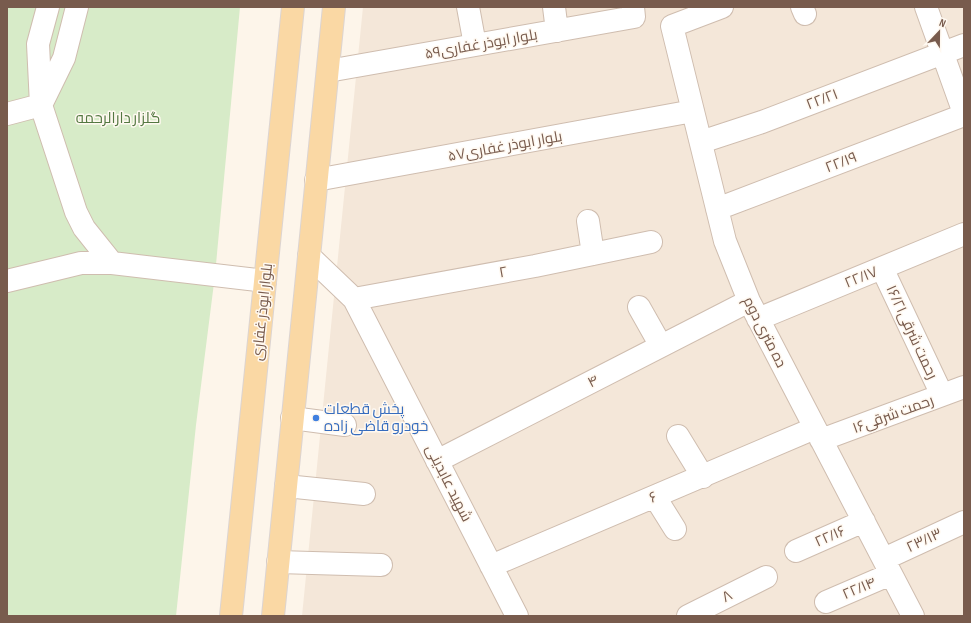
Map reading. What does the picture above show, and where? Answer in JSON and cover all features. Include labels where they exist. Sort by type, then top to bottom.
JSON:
[{"type":"main road","name":"بلوار ابوذر غفاری","points":[[231,616],[293,7]]},
{"type":"main road","points":[[273,616],[334,7]]},
{"type":"street","points":[[48,7],[38,44],[41,105],[76,212],[84,228],[112,263]]},
{"type":"street","points":[[7,114],[41,105],[64,58],[77,7]]},
{"type":"street","points":[[468,7],[475,45]]},
{"type":"street","points":[[554,7],[557,31]]},
{"type":"street","name":"ده متری دوم","points":[[722,7],[672,26],[725,240],[753,310],[888,567],[908,614]]},
{"type":"street","points":[[926,7],[964,114]]},
{"type":"street","name":"بلوار ابوذر غفاری۵۹","points":[[328,71],[557,31],[633,12]]},
{"type":"street","name":"۲۲/۲۱","points":[[701,142],[762,122],[964,45]]},
{"type":"street","name":"بلوار ابوذر غفاری۵۷","points":[[316,180],[693,111]]},
{"type":"street","name":"۲۲/۱۹","points":[[717,209],[964,114]]},
{"type":"street","points":[[588,221],[594,254]]},
{"type":"street","name":"۲۲/۱۷","points":[[753,310],[882,268],[964,234]]},
{"type":"street","name":"۲","points":[[354,299],[534,266],[651,242]]},
{"type":"street","name":"شهید عابدینی","points":[[309,256],[354,299],[517,616]]},
{"type":"street","points":[[7,281],[81,263],[112,263],[265,281]]},
{"type":"street","points":[[7,294],[83,277],[112,263]]},
{"type":"street","name":"۱۶/۲۱رحمت شرقی","points":[[882,268],[942,395]]},
{"type":"street","points":[[639,307],[661,346]]},
{"type":"street","name":"۴","points":[[437,461],[661,346],[753,310]]},
{"type":"street","name":"۱۶رحمت شرقی","points":[[818,434],[964,387]]},
{"type":"street","points":[[292,418],[345,425]]},
{"type":"street","name":"۶","points":[[491,566],[703,477],[818,434]]},
{"type":"street","points":[[678,436],[703,477]]},
{"type":"street","points":[[286,486],[364,494]]},
{"type":"street","points":[[655,497],[675,529]]},
{"type":"street","name":"۲۲/۱۶","points":[[796,551],[864,521]]},
{"type":"street","name":"۲۳/۱۳","points":[[888,567],[964,522]]},
{"type":"street","points":[[278,562],[381,565]]},
{"type":"street","name":"۲۲/۱۴","points":[[826,602],[888,567]]},
{"type":"street","name":"۸","points":[[688,616],[766,577]]},
{"type":"shaded area","points":[[363,7],[964,7],[964,616],[302,616]]},
{"type":"green space","name":"گلزار دارالرحمه","points":[[7,7],[240,7],[215,275],[196,425],[176,616],[7,616]]},
{"type":"place","name":"پخش قطعات خودرو قاضی زاده","points":[[316,418]]}]
